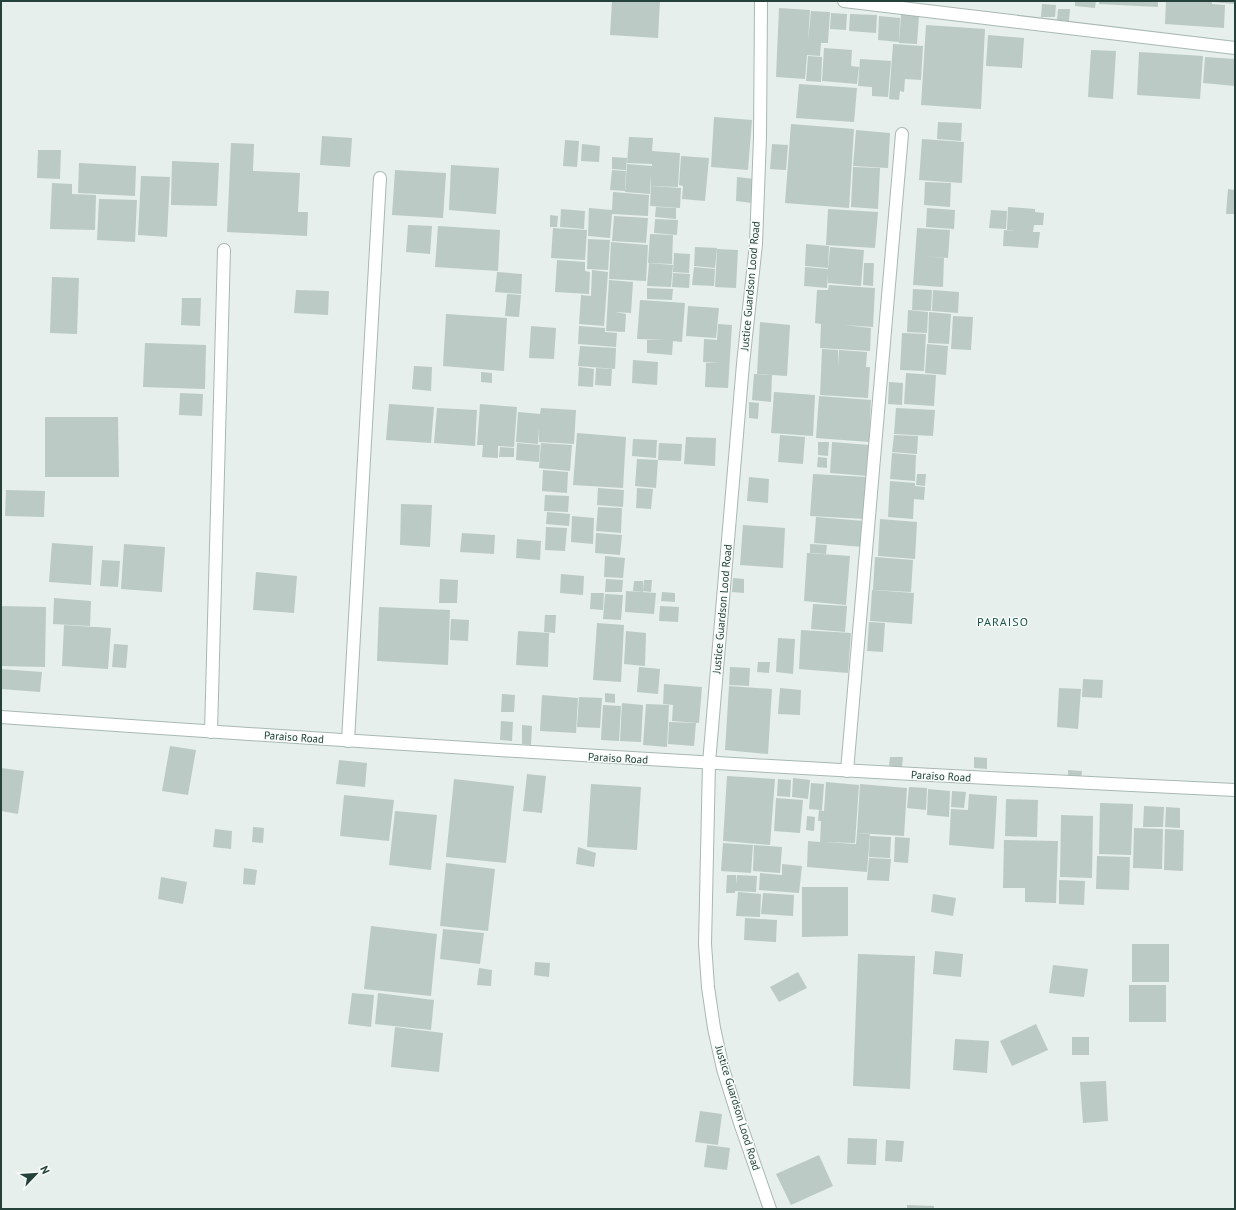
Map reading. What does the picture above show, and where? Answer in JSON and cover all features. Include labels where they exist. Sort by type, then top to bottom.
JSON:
[{"type":"street","name":"Justice Guardson Lood Road","points":[[760,1],[760,137],[756,244],[743,364],[709,763],[705,944],[708,987],[714,1028],[723,1069],[770,1209]]},
{"type":"street","points":[[844,1],[1235,48]]},
{"type":"street","points":[[847,771],[902,134]]},
{"type":"street","points":[[348,741],[380,178]]},
{"type":"street","points":[[210,732],[224,250]]},
{"type":"street","name":"Paraiso Road","points":[[1,717],[348,741],[709,763],[1235,790]]},
{"type":"building","points":[[612,1],[660,1],[658,38],[610,35]]},
{"type":"building","points":[[1075,1],[1096,1],[1095,8],[1075,6]]},
{"type":"building","points":[[1099,1],[1158,1],[1158,7],[1099,4]]},
{"type":"building","points":[[1166,1],[1235,1],[1235,4],[1212,2],[1212,4],[1225,5],[1224,28],[1165,24]]},
{"type":"building","points":[[1042,4],[1056,5],[1055,17],[1041,17]]},
{"type":"building","points":[[779,8],[810,10],[808,42],[811,11],[830,12],[828,43],[821,43],[820,56],[807,55],[805,79],[776,77]]},
{"type":"building","points":[[1058,9],[1070,9],[1069,21],[1057,20]]},
{"type":"building","points":[[831,13],[847,14],[846,30],[830,29]]},
{"type":"building","points":[[850,14],[877,15],[876,33],[849,31]]},
{"type":"building","points":[[901,14],[919,15],[917,44],[899,43]]},
{"type":"building","points":[[879,16],[900,18],[899,42],[878,40]]},
{"type":"building","points":[[926,25],[985,29],[981,109],[921,105]]},
{"type":"building","points":[[988,35],[1024,38],[1022,68],[986,66]]},
{"type":"building","points":[[893,44],[923,46],[921,80],[905,79],[904,92],[900,91],[899,100],[889,99]]},
{"type":"building","points":[[824,48],[852,50],[851,66],[859,67],[857,84],[822,81]]},
{"type":"building","points":[[1091,50],[1116,51],[1113,99],[1088,97]]},
{"type":"building","points":[[1139,52],[1203,56],[1200,99],[1137,95]]},
{"type":"building","points":[[808,56],[822,57],[821,82],[806,81]]},
{"type":"building","points":[[1205,57],[1235,59],[1235,86],[1203,83]]},
{"type":"building","points":[[860,59],[891,61],[888,97],[872,96],[872,87],[858,86]]},
{"type":"building","points":[[799,84],[857,88],[854,122],[796,118]]},
{"type":"building","points":[[714,117],[752,120],[748,170],[711,167]]},
{"type":"building","points":[[938,122],[962,123],[961,141],[937,139]]},
{"type":"building","points":[[791,124],[854,129],[849,208],[785,203]]},
{"type":"building","points":[[856,130],[890,133],[888,168],[853,166]]},
{"type":"building","points":[[322,136],[352,138],[350,167],[320,165]]},
{"type":"building","points":[[629,137],[653,138],[652,151],[680,153],[678,187],[651,186],[651,173],[650,194],[625,192],[627,164],[652,166],[652,164],[627,163]]},
{"type":"building","points":[[922,139],[964,142],[962,183],[919,180]]},
{"type":"building","points":[[565,140],[579,141],[577,167],[563,166]]},
{"type":"building","points":[[231,143],[254,144],[253,171],[300,173],[298,212],[308,212],[307,236],[227,232]]},
{"type":"building","points":[[582,144],[600,146],[599,162],[581,161]]},
{"type":"building","points":[[772,144],[788,145],[786,170],[770,169]]},
{"type":"building","points":[[38,150],[61,150],[60,179],[37,178]]},
{"type":"building","points":[[681,156],[709,158],[705,201],[682,199],[683,186],[679,185]]},
{"type":"building","points":[[612,157],[627,158],[626,170],[612,169]]},
{"type":"building","points":[[172,161],[219,163],[217,206],[171,205]]},
{"type":"building","points":[[79,163],[136,166],[135,196],[78,193]]},
{"type":"building","points":[[451,165],[499,168],[496,214],[449,210]]},
{"type":"building","points":[[853,167],[880,168],[878,209],[851,207]]},
{"type":"building","points":[[395,170],[446,173],[443,218],[392,215]]},
{"type":"building","points":[[612,170],[626,171],[625,191],[610,190]]},
{"type":"building","points":[[141,176],[170,177],[167,237],[138,235]]},
{"type":"building","points":[[737,177],[754,179],[752,203],[736,201]]},
{"type":"building","points":[[925,182],[951,183],[950,207],[924,205]]},
{"type":"building","points":[[52,183],[72,184],[72,194],[96,195],[95,230],[50,229]]},
{"type":"building","points":[[651,186],[681,188],[680,208],[650,206]]},
{"type":"building","points":[[1228,189],[1235,190],[1235,214],[1226,214]]},
{"type":"building","points":[[613,192],[649,195],[648,216],[612,214],[610,238],[588,236],[589,208],[612,210]]},
{"type":"building","points":[[99,199],[137,200],[135,242],[97,240]]},
{"type":"building","points":[[656,207],[676,208],[676,219],[655,217]]},
{"type":"building","points":[[1008,207],[1035,209],[1035,212],[1044,213],[1043,225],[1034,225],[1033,232],[1040,232],[1038,248],[1003,246],[1004,230],[1015,231],[1007,230]]},
{"type":"building","points":[[927,208],[955,210],[954,229],[926,227]]},
{"type":"building","points":[[561,209],[585,211],[584,229],[560,227]]},
{"type":"building","points":[[828,209],[878,212],[875,248],[826,245]]},
{"type":"building","points":[[991,210],[1007,211],[1006,229],[989,228]]},
{"type":"building","points":[[550,215],[558,216],[557,227],[550,227]]},
{"type":"building","points":[[614,216],[648,218],[646,243],[612,241]]},
{"type":"building","points":[[655,219],[678,220],[677,235],[654,233]]},
{"type":"building","points":[[408,225],[432,226],[430,254],[406,252]]},
{"type":"building","points":[[438,226],[500,230],[498,271],[435,267]]},
{"type":"building","points":[[553,228],[587,230],[585,260],[551,258]]},
{"type":"building","points":[[917,228],[950,230],[948,258],[922,256],[944,258],[943,287],[913,285]]},
{"type":"building","points":[[650,234],[673,235],[672,264],[648,263]]},
{"type":"building","points":[[588,239],[610,240],[608,270],[587,269]]},
{"type":"building","points":[[611,242],[648,245],[646,281],[609,279]]},
{"type":"building","points":[[806,244],[829,246],[828,268],[805,266]]},
{"type":"building","points":[[695,247],[717,248],[715,268],[694,266]]},
{"type":"building","points":[[830,247],[864,250],[861,286],[828,283],[828,275],[827,288],[804,286],[805,267],[828,269]]},
{"type":"building","points":[[717,249],[738,250],[736,288],[715,287]]},
{"type":"building","points":[[674,253],[690,254],[689,273],[673,272]]},
{"type":"building","points":[[557,260],[585,262],[585,271],[590,272],[589,294],[555,292]]},
{"type":"building","points":[[649,263],[673,265],[671,287],[647,286]]},
{"type":"building","points":[[864,263],[874,263],[873,286],[863,285]]},
{"type":"building","points":[[694,267],[715,269],[714,286],[692,285]]},
{"type":"building","points":[[592,270],[608,272],[604,326],[579,324],[581,295],[591,296]]},
{"type":"building","points":[[497,272],[522,274],[521,294],[495,292]]},
{"type":"building","points":[[673,273],[690,274],[689,288],[672,287]]},
{"type":"building","points":[[52,277],[79,278],[77,334],[50,333]]},
{"type":"building","points":[[609,280],[633,282],[631,313],[615,312],[626,314],[625,332],[606,331]]},
{"type":"building","points":[[829,285],[875,288],[873,327],[844,325],[871,328],[870,351],[820,348],[821,324],[815,323],[817,290],[828,290]]},
{"type":"building","points":[[647,288],[673,289],[672,300],[647,299]]},
{"type":"building","points":[[913,289],[932,290],[931,311],[912,310]]},
{"type":"building","points":[[296,290],[329,291],[328,315],[294,313]]},
{"type":"building","points":[[933,290],[959,292],[958,313],[932,311]]},
{"type":"building","points":[[507,294],[521,295],[519,317],[505,316]]},
{"type":"building","points":[[182,298],[201,298],[200,326],[181,325]]},
{"type":"building","points":[[640,300],[685,303],[682,342],[673,341],[672,355],[647,353],[647,340],[666,340],[637,339]]},
{"type":"building","points":[[688,306],[719,308],[716,338],[686,336]]},
{"type":"building","points":[[908,310],[928,312],[927,333],[907,332]]},
{"type":"building","points":[[929,312],[951,314],[949,344],[928,343]]},
{"type":"building","points":[[446,314],[507,318],[504,371],[443,366]]},
{"type":"building","points":[[953,316],[973,317],[971,350],[951,349]]},
{"type":"building","points":[[760,322],[790,325],[787,376],[757,374]]},
{"type":"building","points":[[718,324],[732,325],[728,388],[705,387],[706,363],[719,363],[703,362],[704,339],[717,340]]},
{"type":"building","points":[[531,326],[556,328],[554,359],[529,358]]},
{"type":"building","points":[[579,326],[605,328],[605,332],[617,333],[616,347],[578,344]]},
{"type":"building","points":[[902,333],[926,334],[924,371],[900,370]]},
{"type":"building","points":[[145,343],[206,345],[205,389],[143,387]]},
{"type":"building","points":[[927,344],[948,346],[946,375],[925,373]]},
{"type":"building","points":[[580,346],[616,348],[615,369],[578,366]]},
{"type":"building","points":[[822,349],[838,350],[838,365],[839,350],[867,352],[866,367],[870,367],[868,398],[820,395]]},
{"type":"building","points":[[633,360],[658,362],[657,385],[632,383]]},
{"type":"building","points":[[414,366],[432,367],[431,391],[412,389]]},
{"type":"building","points":[[579,367],[594,369],[593,387],[578,386]]},
{"type":"building","points":[[596,368],[612,369],[611,386],[595,385]]},
{"type":"building","points":[[481,372],[492,373],[492,383],[481,382]]},
{"type":"building","points":[[906,373],[936,375],[934,406],[904,404]]},
{"type":"building","points":[[754,374],[772,375],[771,402],[752,400]]},
{"type":"building","points":[[889,382],[903,383],[902,405],[888,404]]},
{"type":"building","points":[[774,392],[815,395],[813,436],[771,433]]},
{"type":"building","points":[[180,393],[203,394],[202,416],[179,415]]},
{"type":"building","points":[[819,396],[871,400],[869,442],[816,438]]},
{"type":"building","points":[[749,402],[759,403],[758,419],[749,418]]},
{"type":"building","points":[[389,404],[434,407],[431,443],[386,440]]},
{"type":"building","points":[[480,404],[517,407],[514,447],[498,446],[498,458],[482,457],[483,445],[477,445]]},
{"type":"building","points":[[437,408],[477,410],[475,446],[434,443]]},
{"type":"building","points":[[541,408],[576,410],[574,444],[539,442],[539,428],[538,444],[516,442],[518,412],[540,414]]},
{"type":"building","points":[[896,408],[935,410],[933,436],[894,434]]},
{"type":"building","points":[[45,417],[118,417],[119,477],[45,477]]},
{"type":"building","points":[[577,433],[626,437],[623,488],[573,485]]},
{"type":"building","points":[[780,435],[805,437],[803,464],[778,462]]},
{"type":"building","points":[[894,435],[918,436],[917,454],[892,452]]},
{"type":"building","points":[[686,437],[716,438],[715,466],[684,464]]},
{"type":"building","points":[[633,439],[657,440],[656,458],[632,456]]},
{"type":"building","points":[[818,442],[829,442],[828,456],[818,455]]},
{"type":"building","points":[[832,442],[870,445],[868,476],[830,473]]},
{"type":"building","points":[[517,443],[540,445],[539,462],[516,460]]},
{"type":"building","points":[[541,443],[572,445],[570,471],[539,468]]},
{"type":"building","points":[[659,443],[682,444],[681,461],[658,460]]},
{"type":"building","points":[[500,447],[514,448],[514,457],[499,457]]},
{"type":"building","points":[[892,453],[916,455],[915,481],[890,479]]},
{"type":"building","points":[[818,457],[827,458],[827,468],[817,467]]},
{"type":"building","points":[[637,459],[658,460],[656,488],[635,486]]},
{"type":"building","points":[[543,470],[568,472],[567,493],[542,491]]},
{"type":"building","points":[[813,474],[867,477],[865,519],[810,516]]},
{"type":"building","points":[[917,474],[926,474],[925,486],[916,485]]},
{"type":"building","points":[[749,477],[769,479],[768,503],[747,501]]},
{"type":"building","points":[[890,481],[915,483],[915,486],[925,487],[924,500],[914,499],[913,519],[888,517]]},
{"type":"building","points":[[598,488],[624,490],[623,507],[597,505]]},
{"type":"building","points":[[637,488],[653,489],[651,509],[636,508]]},
{"type":"building","points":[[6,490],[45,491],[44,517],[5,516]]},
{"type":"building","points":[[545,495],[569,496],[568,512],[544,511]]},
{"type":"building","points":[[401,504],[432,505],[430,547],[400,545]]},
{"type":"building","points":[[598,507],[622,508],[621,533],[596,531]]},
{"type":"building","points":[[547,512],[570,514],[569,526],[546,524]]},
{"type":"building","points":[[572,516],[594,518],[593,544],[571,542]]},
{"type":"building","points":[[816,517],[864,521],[863,547],[814,543]]},
{"type":"building","points":[[880,519],[917,522],[915,559],[878,556]]},
{"type":"building","points":[[743,525],[785,528],[783,568],[740,565]]},
{"type":"building","points":[[546,527],[567,528],[565,551],[545,550]]},
{"type":"building","points":[[462,533],[495,535],[494,554],[460,552]]},
{"type":"building","points":[[596,533],[622,535],[620,555],[595,553]]},
{"type":"building","points":[[517,539],[541,541],[540,560],[516,558]]},
{"type":"building","points":[[52,543],[93,546],[91,585],[49,582]]},
{"type":"building","points":[[124,544],[165,547],[162,592],[121,589]]},
{"type":"building","points":[[810,544],[827,545],[826,554],[810,553]]},
{"type":"building","points":[[807,553],[850,556],[846,605],[804,601]]},
{"type":"building","points":[[605,556],[625,558],[623,578],[604,577]]},
{"type":"building","points":[[875,557],[913,560],[911,592],[873,590]]},
{"type":"building","points":[[102,560],[120,561],[118,587],[100,586]]},
{"type":"building","points":[[256,572],[297,576],[294,613],[253,610]]},
{"type":"building","points":[[561,574],[584,576],[583,595],[560,593]]},
{"type":"building","points":[[733,578],[744,579],[744,593],[732,592]]},
{"type":"building","points":[[440,579],[458,580],[457,603],[439,603]]},
{"type":"building","points":[[606,579],[623,580],[622,592],[605,592]]},
{"type":"building","points":[[644,580],[652,580],[651,592],[643,591]]},
{"type":"building","points":[[634,581],[643,581],[643,592],[633,591]]},
{"type":"building","points":[[872,590],[914,593],[912,624],[870,621]]},
{"type":"building","points":[[626,591],[656,593],[654,614],[625,612]]},
{"type":"building","points":[[662,592],[675,593],[675,602],[661,601]]},
{"type":"building","points":[[591,593],[604,593],[603,610],[590,609]]},
{"type":"building","points":[[605,594],[623,595],[621,620],[603,619]]},
{"type":"building","points":[[54,598],[91,601],[90,626],[53,624]]},
{"type":"building","points":[[813,604],[847,606],[845,632],[811,629]]},
{"type":"building","points":[[1,606],[46,607],[45,667],[1,666]]},
{"type":"building","points":[[660,606],[679,607],[678,622],[659,621]]},
{"type":"building","points":[[379,607],[450,610],[448,665],[377,661]]},
{"type":"building","points":[[545,615],[556,615],[555,633],[544,632]]},
{"type":"building","points":[[451,619],[469,620],[468,641],[450,640]]},
{"type":"building","points":[[869,622],[885,623],[883,652],[867,651]]},
{"type":"building","points":[[597,623],[624,625],[621,682],[593,680]]},
{"type":"building","points":[[64,625],[111,628],[108,669],[62,666]]},
{"type":"building","points":[[801,630],[851,633],[848,673],[799,669]]},
{"type":"building","points":[[518,631],[549,633],[548,667],[516,665]]},
{"type":"building","points":[[626,631],[646,633],[645,666],[624,664]]},
{"type":"building","points":[[778,638],[795,639],[793,674],[776,672]]},
{"type":"building","points":[[114,644],[128,645],[126,668],[112,667]]},
{"type":"building","points":[[758,662],[770,662],[769,673],[757,672]]},
{"type":"building","points":[[639,667],[660,669],[658,694],[637,692]]},
{"type":"building","points":[[730,667],[750,668],[749,686],[729,685]]},
{"type":"building","points":[[1,669],[42,672],[40,692],[1,689]]},
{"type":"building","points":[[1083,679],[1103,680],[1102,698],[1082,697]]},
{"type":"building","points":[[664,684],[702,687],[699,723],[672,721],[673,705],[663,704]]},
{"type":"building","points":[[729,686],[772,689],[768,754],[725,750]]},
{"type":"building","points":[[780,688],[801,690],[800,715],[778,714]]},
{"type":"building","points":[[1059,688],[1081,689],[1078,729],[1057,727]]},
{"type":"building","points":[[605,693],[615,694],[615,703],[605,702]]},
{"type":"building","points":[[502,694],[515,695],[514,712],[501,712]]},
{"type":"building","points":[[542,695],[578,698],[576,733],[540,731]]},
{"type":"building","points":[[579,697],[602,698],[600,728],[577,727]]},
{"type":"building","points":[[622,703],[643,705],[641,742],[620,741]]},
{"type":"building","points":[[646,704],[669,705],[667,747],[643,745]]},
{"type":"building","points":[[603,705],[621,706],[619,741],[601,740]]},
{"type":"building","points":[[501,721],[513,722],[512,741],[500,740]]},
{"type":"building","points":[[669,722],[696,723],[694,746],[668,744]]},
{"type":"building","points":[[522,725],[532,726],[531,745],[522,744]]},
{"type":"building","points":[[170,746],[196,750],[188,795],[162,791]]},
{"type":"building","points":[[890,757],[903,757],[902,767],[889,766]]},
{"type":"building","points":[[974,757],[987,758],[987,769],[974,768]]},
{"type":"building","points":[[339,760],[367,763],[365,787],[336,784]]},
{"type":"building","points":[[1,768],[24,771],[18,814],[1,811]]},
{"type":"building","points":[[1068,770],[1082,771],[1081,781],[1068,780]]},
{"type":"building","points":[[527,774],[546,776],[542,813],[523,811]]},
{"type":"building","points":[[727,776],[775,779],[770,845],[723,841]]},
{"type":"building","points":[[793,778],[810,780],[808,799],[792,797]]},
{"type":"building","points":[[454,779],[514,786],[506,863],[446,857]]},
{"type":"building","points":[[778,779],[791,780],[790,797],[777,796]]},
{"type":"building","points":[[826,782],[859,785],[855,843],[823,842],[856,844],[857,833],[870,834],[867,872],[807,867],[808,841],[820,842],[821,821],[818,821],[819,810],[824,811]]},
{"type":"building","points":[[811,783],[824,784],[822,810],[809,809]]},
{"type":"building","points":[[591,784],[641,787],[637,850],[587,847]]},
{"type":"building","points":[[860,784],[907,788],[904,836],[857,833]]},
{"type":"building","points":[[909,787],[927,788],[926,810],[907,808]]},
{"type":"building","points":[[928,789],[950,791],[949,817],[927,815]]},
{"type":"building","points":[[952,791],[966,792],[964,808],[951,807]]},
{"type":"building","points":[[969,794],[997,796],[994,849],[949,845],[951,809],[968,810]]},
{"type":"building","points":[[344,795],[394,800],[389,841],[340,836]]},
{"type":"building","points":[[776,798],[803,800],[800,833],[774,831]]},
{"type":"building","points":[[1006,799],[1038,800],[1037,837],[1005,836]]},
{"type":"building","points":[[1100,803],[1133,804],[1131,855],[1099,854]]},
{"type":"building","points":[[1144,806],[1164,807],[1163,827],[1143,827]]},
{"type":"building","points":[[1166,807],[1180,808],[1180,828],[1165,827]]},
{"type":"building","points":[[395,811],[437,815],[431,870],[389,865]]},
{"type":"building","points":[[1061,815],[1093,816],[1092,878],[1060,877]]},
{"type":"building","points":[[807,816],[815,817],[814,831],[806,830]]},
{"type":"building","points":[[253,827],[264,828],[263,843],[252,842]]},
{"type":"building","points":[[1134,828],[1163,829],[1162,869],[1133,868]]},
{"type":"building","points":[[215,829],[232,831],[231,849],[213,847]]},
{"type":"building","points":[[1165,829],[1184,830],[1183,871],[1164,870]]},
{"type":"building","points":[[870,836],[891,837],[890,858],[869,857]]},
{"type":"building","points":[[895,837],[910,838],[908,863],[894,862]]},
{"type":"building","points":[[1004,840],[1058,841],[1056,903],[1025,902],[1025,888],[1003,888]]},
{"type":"building","points":[[723,843],[753,845],[751,873],[721,871]]},
{"type":"building","points":[[754,845],[782,847],[780,873],[753,871]]},
{"type":"building","points":[[578,847],[596,853],[594,867],[576,864]]},
{"type":"building","points":[[1097,856],[1130,857],[1129,890],[1096,889]]},
{"type":"building","points":[[869,858],[891,859],[889,881],[867,880]]},
{"type":"building","points":[[446,863],[495,869],[488,931],[440,926]]},
{"type":"building","points":[[782,864],[802,866],[799,893],[759,890],[760,873],[782,875]]},
{"type":"building","points":[[244,868],[257,870],[255,885],[243,884]]},
{"type":"building","points":[[727,875],[736,875],[736,885],[737,875],[757,876],[756,892],[735,891],[735,893],[726,893]]},
{"type":"building","points":[[161,877],[187,882],[183,904],[158,899]]},
{"type":"building","points":[[1059,880],[1085,881],[1084,905],[1059,904]]},
{"type":"building","points":[[802,887],[848,887],[848,936],[802,937]]},
{"type":"building","points":[[738,892],[761,894],[760,917],[736,916]]},
{"type":"building","points":[[763,893],[794,895],[793,916],[761,914]]},
{"type":"building","points":[[933,894],[956,898],[953,916],[931,912]]},
{"type":"building","points":[[745,918],[777,920],[776,942],[744,940]]},
{"type":"building","points":[[371,926],[437,934],[431,996],[364,989]]},
{"type":"building","points":[[443,929],[484,933],[480,964],[440,959]]},
{"type":"building","points":[[1132,944],[1169,944],[1169,982],[1132,982]]},
{"type":"building","points":[[935,951],[963,954],[961,977],[933,974]]},
{"type":"building","points":[[858,954],[915,956],[910,1089],[853,1086]]},
{"type":"building","points":[[535,962],[550,963],[549,977],[534,975]]},
{"type":"building","points":[[1053,965],[1088,969],[1084,997],[1049,993]]},
{"type":"building","points":[[479,968],[492,970],[491,986],[477,985]]},
{"type":"building","points":[[798,972],[807,988],[779,1002],[770,987]]},
{"type":"building","points":[[1129,985],[1166,985],[1166,1022],[1129,1022]]},
{"type":"building","points":[[352,993],[374,995],[371,1027],[348,1024]]},
{"type":"building","points":[[378,993],[434,1000],[431,1030],[375,1024]]},
{"type":"building","points":[[1036,1024],[1048,1050],[1012,1066],[1000,1041]]},
{"type":"building","points":[[395,1027],[443,1033],[439,1072],[391,1067]]},
{"type":"building","points":[[1072,1037],[1089,1037],[1089,1055],[1072,1055]]},
{"type":"building","points":[[955,1039],[989,1041],[987,1073],[953,1070]]},
{"type":"building","points":[[1106,1081],[1108,1121],[1083,1123],[1080,1082]]},
{"type":"building","points":[[700,1111],[722,1114],[718,1145],[695,1142]]},
{"type":"building","points":[[848,1138],[877,1139],[876,1165],[847,1164]]},
{"type":"building","points":[[886,1140],[904,1141],[902,1162],[885,1161]]},
{"type":"building","points":[[707,1145],[730,1148],[727,1170],[704,1167]]},
{"type":"building","points":[[819,1155],[833,1186],[791,1205],[776,1174]]},
{"type":"building","points":[[907,1205],[934,1206],[934,1209],[907,1209]]},
{"type":"district","name":"PARAISO","points":[[1003,621]]}]
